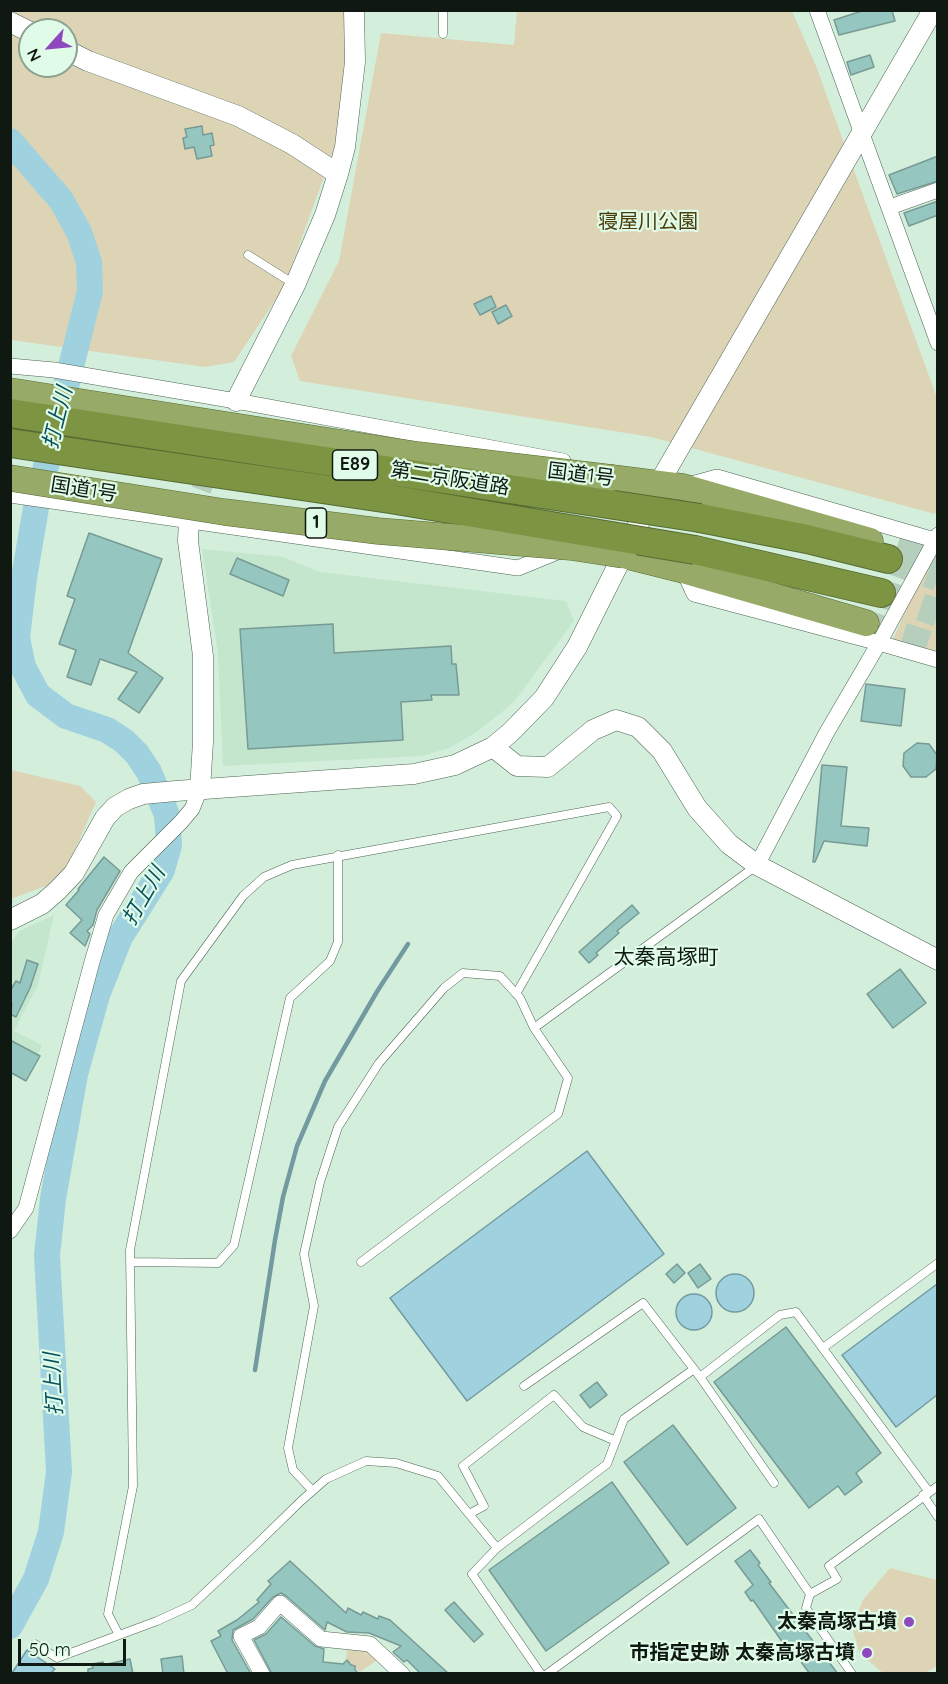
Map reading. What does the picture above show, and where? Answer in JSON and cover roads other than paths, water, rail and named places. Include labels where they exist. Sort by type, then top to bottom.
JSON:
[{"type":"highway","name":"国道1号","points":[[10,391],[418,455],[671,485],[892,554]]},
{"type":"highway","name":"第二京阪道路","points":[[10,413],[700,518],[892,554]]},
{"type":"highway","name":"第二京阪道路","points":[[10,443],[390,499],[689,560],[881,593]]},
{"type":"highway","name":"国道1号","points":[[10,478],[224,512],[378,531],[571,547],[623,555],[689,560],[873,633]]},
{"type":"street","points":[[236,401],[295,285],[325,214],[338,174],[345,147],[355,62],[354,10]]},
{"type":"street","points":[[817,10],[938,343]]},
{"type":"street","points":[[10,920],[42,904],[58,890],[74,873],[105,818],[115,807],[143,794],[414,774],[455,765],[493,747],[511,732],[544,698],[577,647],[623,555],[671,485],[676,457],[933,10]]},
{"type":"street","points":[[78,56],[238,116],[292,144],[338,174]]},
{"type":"street","points":[[890,207],[938,190]]},
{"type":"street","points":[[10,366],[54,370],[236,401],[588,465],[612,478]]},
{"type":"street","points":[[671,485],[717,477],[936,539],[873,633],[827,732],[758,865]]},
{"type":"street","points":[[10,495],[518,568],[571,547]]},
{"type":"street","points":[[10,1231],[26,1208],[106,915],[131,872],[182,822],[192,809],[200,789],[203,742],[203,656],[188,541],[189,520]]},
{"type":"street","points":[[873,633],[938,660]]},
{"type":"street","points":[[493,747],[517,766],[548,766],[593,730],[616,720],[638,727],[662,752],[697,808],[729,844],[758,865],[938,960]]},
{"type":"street","points":[[262,1674],[241,1636],[259,1627],[280,1603],[321,1640],[370,1644],[400,1673]]},
{"type":"lane","points":[[443,10],[443,34]]},
{"type":"lane","points":[[248,255],[295,285]]},
{"type":"lane","points":[[118,1635],[108,1614],[133,1486],[130,1250],[181,981],[243,896],[264,877],[292,865],[609,807],[617,816],[516,994]]},
{"type":"lane","points":[[130,1262],[218,1263],[234,1245],[290,998],[330,961],[338,942],[338,855]]},
{"type":"lane","points":[[534,1028],[758,865]]},
{"type":"lane","points":[[312,1490],[293,1470],[288,1448],[314,1306],[304,1254],[320,1182],[338,1127],[379,1064],[444,988],[463,973],[500,976],[516,994],[534,1028],[568,1078],[558,1114],[361,1262]]},
{"type":"lane","points":[[823,1348],[938,1263]]},
{"type":"lane","points":[[524,1386],[643,1303],[700,1377],[774,1483]]},
{"type":"lane","points":[[700,1377],[780,1314],[796,1312],[926,1494],[938,1516]]},
{"type":"lane","points":[[541,1674],[472,1574],[497,1548],[607,1464],[624,1419],[694,1369]]},
{"type":"lane","points":[[469,1514],[484,1506],[463,1466],[554,1395],[583,1427],[616,1441]]},
{"type":"lane","points":[[35,1644],[57,1658],[157,1621],[192,1605],[312,1490],[326,1479],[366,1461],[396,1463],[438,1476],[497,1548]]},
{"type":"lane","points":[[852,1674],[806,1608],[810,1594],[837,1579],[829,1566],[938,1486]]},
{"type":"lane","points":[[548,1674],[759,1519],[810,1594]]},
{"type":"water","points":[[587,1151],[664,1254],[467,1401],[390,1298]]},
{"type":"water","points":[[735,1274],[748,1280],[754,1293],[748,1306],[735,1312],[722,1306],[716,1293],[722,1280]]},
{"type":"water","points":[[937,1284],[937,1395],[896,1427],[842,1355]]},
{"type":"water","points":[[694,1294],[707,1299],[712,1312],[707,1325],[694,1330],[681,1325],[676,1312],[681,1299]]},
{"type":"water","points":[[27,1650],[55,1669],[51,1673],[12,1673]]},
{"type":"waterway","name":"打上川","points":[[10,141],[61,200],[79,232],[89,262],[90,291],[37,502],[24,578],[17,638],[23,667],[38,695],[66,716],[107,730],[124,741],[137,754],[149,772],[167,815],[169,845],[162,870],[120,937],[97,995],[75,1074],[53,1199],[47,1255],[59,1472],[51,1532],[36,1579],[10,1626]]},
{"type":"waterway","points":[[255,1370],[283,1197],[297,1146],[325,1081],[378,990],[408,944]]},
{"type":"tunnel","points":[[190,518],[236,401]]},
{"type":"tunnel","points":[[896,549],[938,564]]},
{"type":"tunnel","points":[[888,559],[938,577]]},
{"type":"tunnel","points":[[881,593],[938,613]]},
{"type":"tunnel","points":[[866,623],[938,647]]},
{"type":"place","name":"太秦高塚古墳","points":[[909,1622]]},
{"type":"place","name":"市指定史跡 太秦高塚古墳","points":[[867,1653]]},
{"type":"district","name":"太秦高塚町","points":[[666,958]]},
{"type":"park label","name":"寝屋川公園","points":[[648,222]]}]
